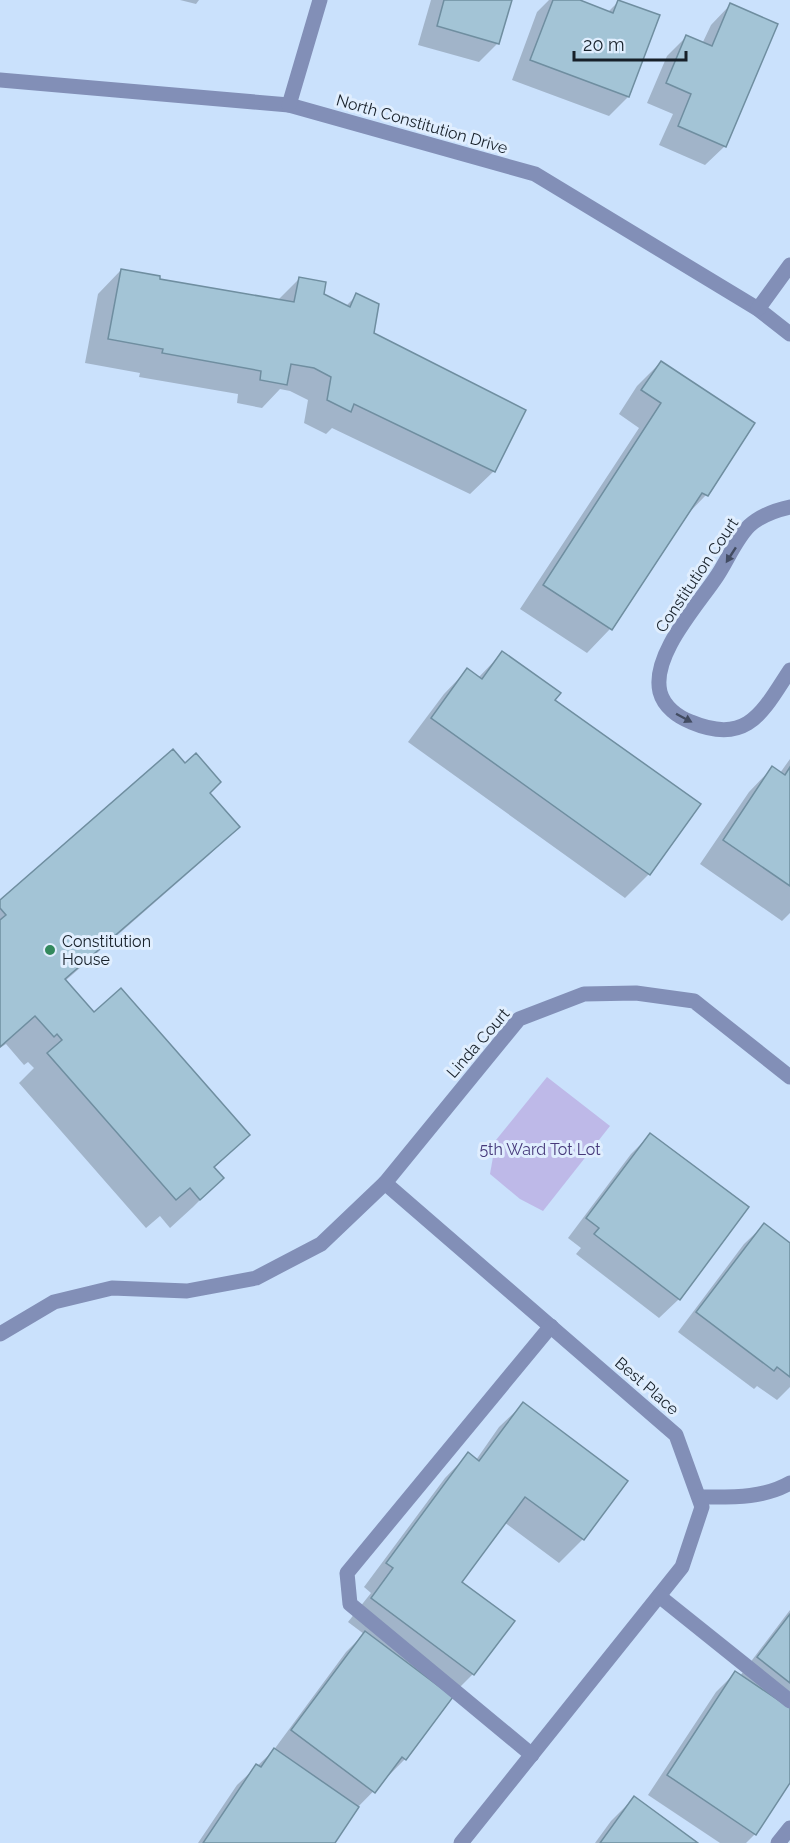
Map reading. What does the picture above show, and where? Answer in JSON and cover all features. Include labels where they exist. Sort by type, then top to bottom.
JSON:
[{"type":"street","points":[[289,105],[320,0]]},
{"type":"street","name":"North Constitution Drive","points":[[0,80],[289,105],[535,174],[758,309],[790,334]]},
{"type":"street","points":[[758,309],[790,265]]},
{"type":"street","name":"Constitution Court","points":[[790,507],[774,510],[749,526],[678,631],[659,672],[660,693],[671,711],[683,719],[705,728],[723,731],[742,727],[762,714],[790,670]]},
{"type":"street","name":"Linda Court","points":[[0,1334],[54,1302],[112,1288],[188,1291],[256,1278],[321,1244],[385,1183],[519,1019],[584,994],[636,993],[694,1001],[790,1077]]},
{"type":"street","name":"Best Place","points":[[385,1183],[676,1435],[702,1507],[682,1567],[461,1843]]},
{"type":"street","points":[[532,1755],[350,1604],[347,1574],[551,1326]]},
{"type":"street","points":[[699,1497],[753,1496],[779,1490],[790,1483]]},
{"type":"street","points":[[659,1596],[790,1701]]},
{"type":"street","points":[[778,1843],[790,1828]]},
{"type":"green space","name":"5th Ward Tot Lot","points":[[547,1077],[610,1126],[543,1211],[520,1199],[490,1174],[496,1140]]},
{"type":"building","points":[[444,0],[512,0],[499,44],[437,26]]},
{"type":"building","points":[[553,0],[580,0],[613,13],[618,0],[660,15],[629,97],[530,60]]},
{"type":"building","points":[[730,3],[778,24],[726,147],[678,126],[691,94],[666,83],[686,35],[712,46]]},
{"type":"building","points":[[121,269],[160,276],[160,279],[294,302],[299,277],[326,282],[324,294],[350,307],[356,293],[379,304],[374,333],[526,410],[495,472],[354,404],[351,412],[327,400],[331,377],[314,368],[291,364],[287,385],[260,380],[261,371],[162,353],[163,349],[108,339]]},
{"type":"building","points":[[661,361],[755,423],[708,496],[702,493],[612,630],[543,585],[661,403],[641,390]]},
{"type":"building","points":[[502,651],[561,693],[555,700],[701,804],[650,875],[431,718],[467,668],[482,679]]},
{"type":"building","name":"Constitution House","points":[[173,749],[185,763],[196,753],[221,782],[210,793],[240,827],[65,979],[94,1012],[121,988],[250,1135],[214,1167],[224,1178],[200,1200],[190,1188],[176,1200],[47,1053],[62,1040],[57,1034],[54,1037],[35,1016],[0,1047],[0,920],[6,915],[0,908],[0,900]]},
{"type":"building","points":[[772,766],[785,775],[790,767],[790,886],[723,840]]},
{"type":"building","points":[[650,1133],[749,1207],[680,1300],[594,1234],[599,1228],[586,1218]]},
{"type":"building","points":[[764,1223],[790,1243],[790,1377],[777,1367],[774,1371],[696,1312]]},
{"type":"building","points":[[523,1402],[628,1481],[584,1540],[525,1497],[462,1582],[515,1621],[474,1675],[371,1598],[393,1568],[386,1563],[468,1452],[479,1461]]},
{"type":"building","points":[[790,1614],[790,1683],[757,1657]]},
{"type":"building","points":[[365,1631],[453,1697],[406,1760],[402,1757],[375,1793],[291,1730]]},
{"type":"building","points":[[735,1671],[790,1708],[790,1783],[756,1835],[667,1775]]},
{"type":"building","points":[[274,1748],[359,1807],[335,1843],[203,1843],[256,1764],[261,1767]]},
{"type":"building","points":[[634,1796],[698,1843],[600,1843]]},
{"type":"place","name":"Constitution House","points":[[50,950]]}]
